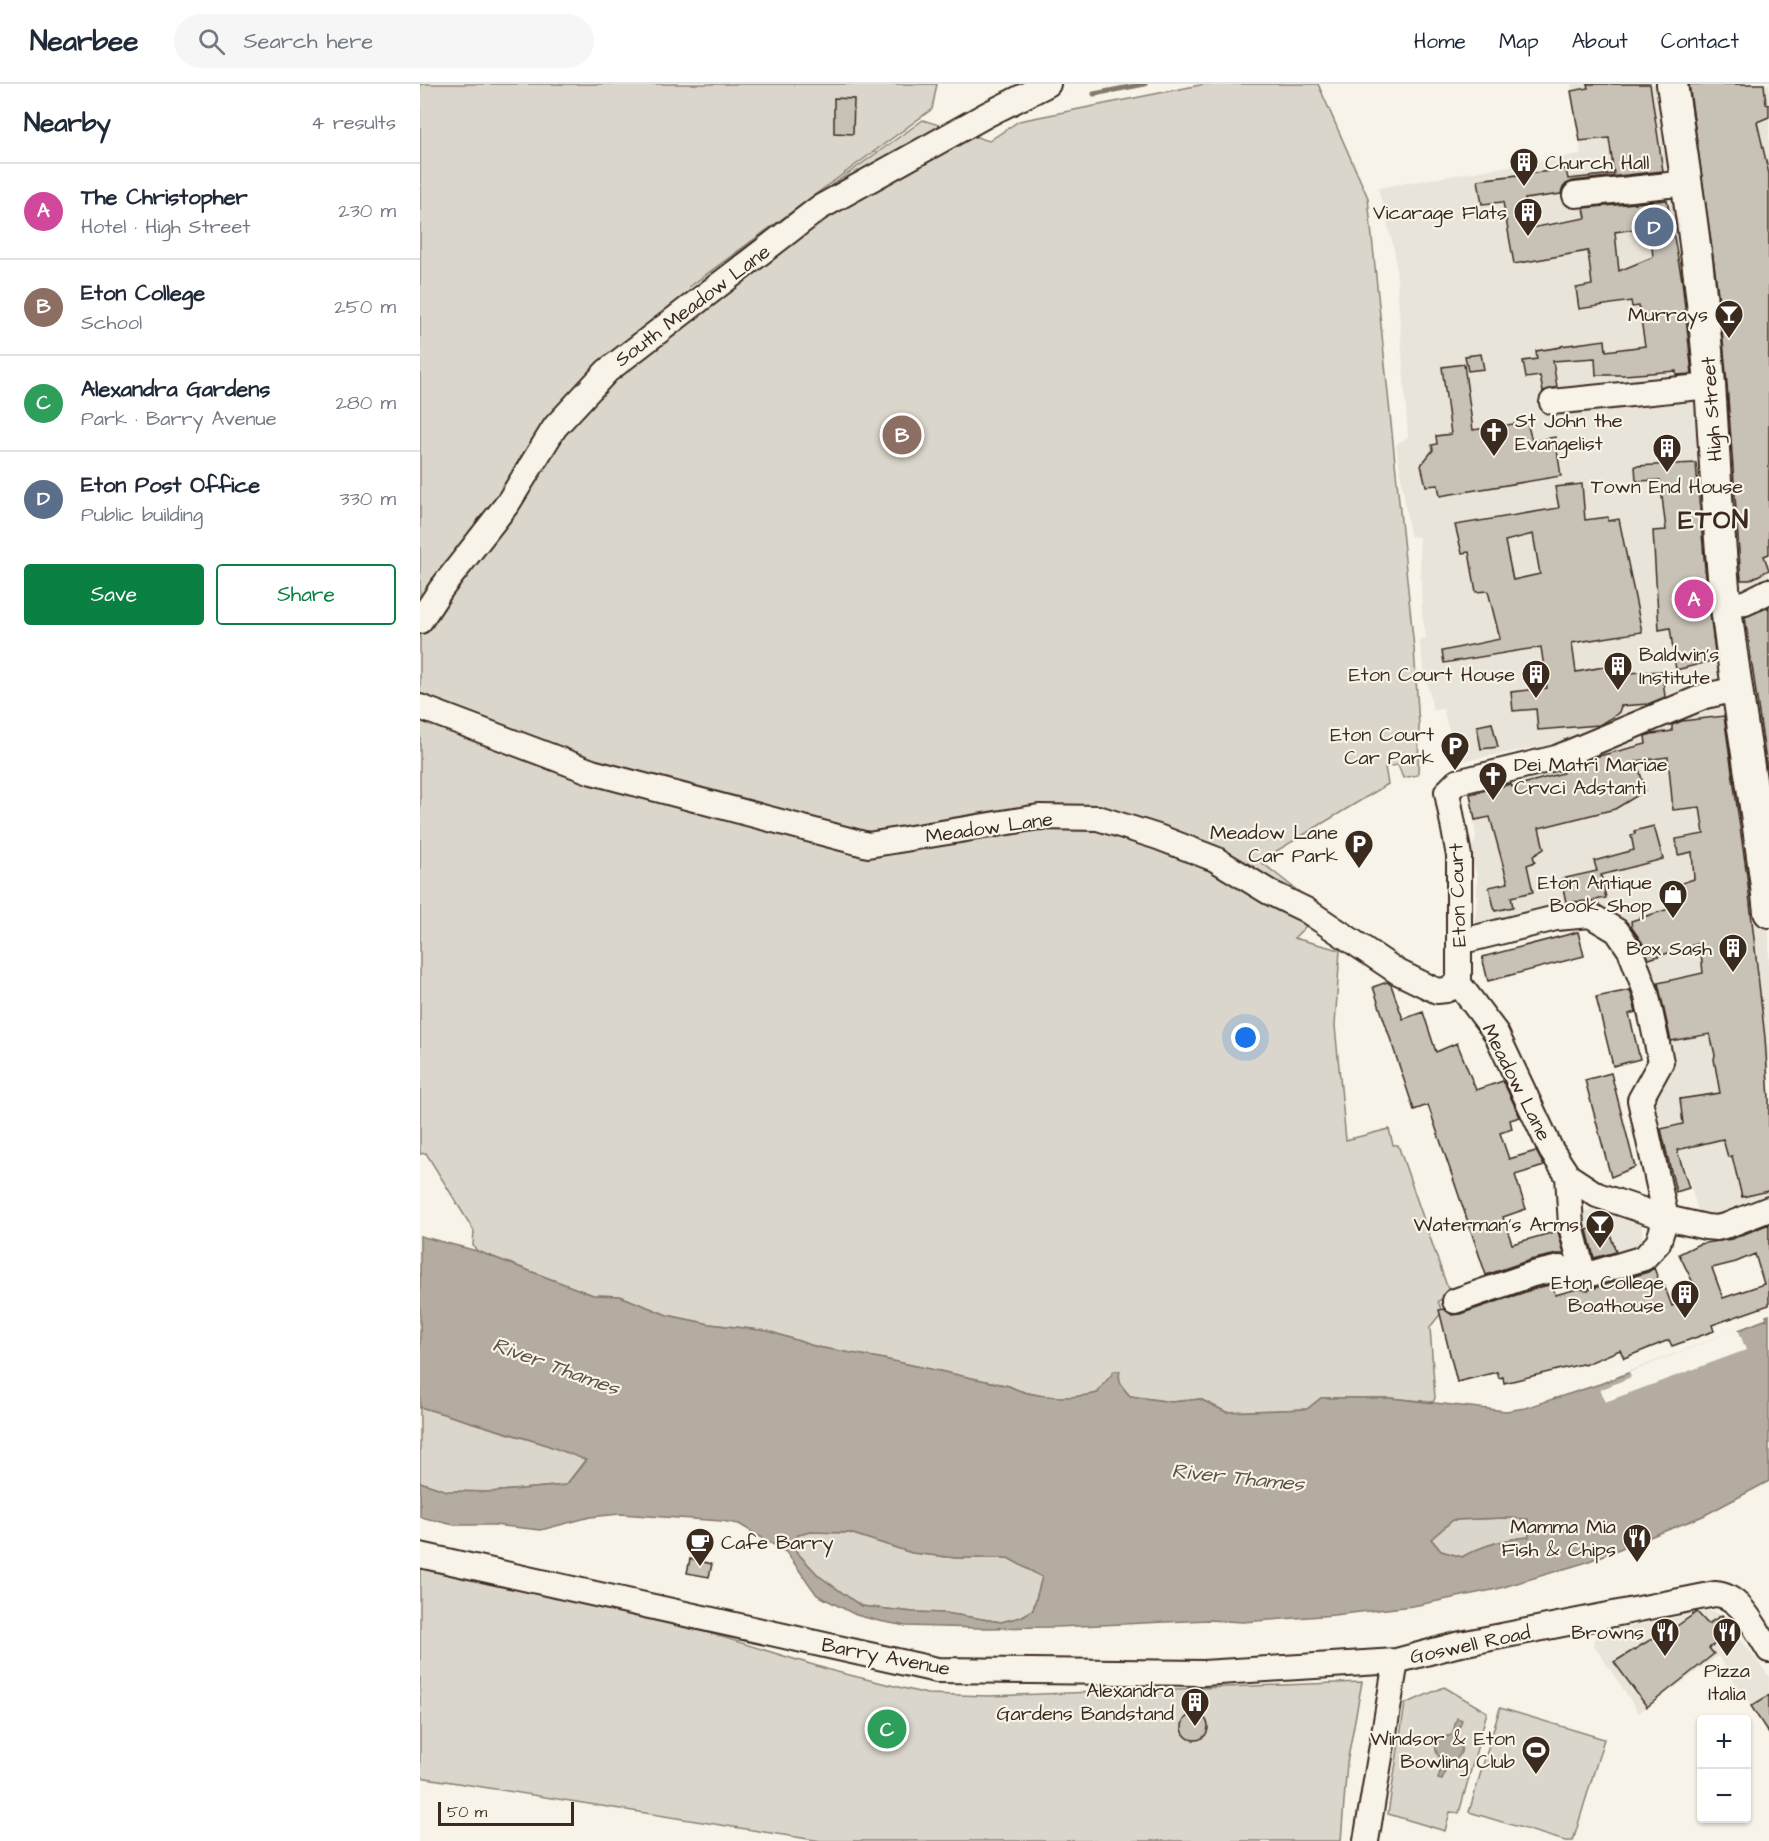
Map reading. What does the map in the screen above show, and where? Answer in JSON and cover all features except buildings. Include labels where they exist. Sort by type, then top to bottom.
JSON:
[{"type":"main road","name":"High Street","points":[[1672,84],[1687,183],[1710,386],[1726,605],[1737,689],[1760,774],[1769,912]]},
{"type":"street","name":"South Meadow Lane","points":[[420,621],[441,589],[508,503],[555,426],[607,370],[819,208],[988,114],[1048,84]]},
{"type":"street","points":[[1575,195],[1687,183]]},
{"type":"street","points":[[1552,402],[1710,386]]},
{"type":"street","points":[[1726,605],[1745,603],[1769,591]]},
{"type":"street","name":"Eton Court","points":[[1459,984],[1459,856],[1448,792],[1456,782],[1556,758],[1705,696],[1737,689]]},
{"type":"street","name":"Meadow Lane","points":[[420,706],[592,772],[868,845],[1039,817],[1098,818],[1158,837],[1215,859],[1269,892],[1306,910],[1398,972],[1437,991],[1459,984],[1496,1033],[1551,1150],[1568,1176],[1598,1195],[1666,1218],[1717,1228],[1769,1209]]},
{"type":"street","points":[[1455,1301],[1533,1274],[1560,1268],[1584,1276],[1644,1258],[1658,1243],[1666,1218],[1640,1100],[1662,1062],[1646,992],[1630,950],[1617,931],[1590,915],[1556,918],[1471,939],[1459,939]]},
{"type":"street","points":[[1568,1176],[1571,1226],[1584,1276]]},
{"type":"street","name":"Barry Avenue","points":[[420,1555],[937,1670],[1203,1673],[1396,1660]]},
{"type":"street","name":"Goswell Road","points":[[1365,1841],[1396,1660],[1456,1645],[1715,1594],[1724,1594],[1744,1610],[1769,1650]]},
{"type":"shaded area","points":[[420,84],[937,84],[932,109],[689,287],[923,120],[989,141],[1019,121],[1205,84],[1318,84],[1368,198],[1414,648],[1419,726],[1418,775],[1403,778],[1398,765],[1385,767],[1388,784],[1260,861],[1322,910],[1294,938],[1340,950],[1335,1026],[1346,1140],[1389,1129],[1393,1145],[1398,1145],[1450,1295],[1438,1301],[1442,1312],[1430,1327],[1435,1398],[1433,1402],[1390,1398],[1321,1398],[1307,1409],[1226,1412],[1200,1399],[1172,1402],[1130,1396],[1120,1384],[1119,1371],[1114,1372],[1098,1393],[1065,1397],[1041,1396],[1009,1386],[817,1347],[768,1331],[710,1324],[667,1315],[620,1296],[593,1295],[477,1251],[473,1245],[474,1231],[426,1153],[420,1154]]},
{"type":"shaded area","points":[[1571,84],[1769,84],[1769,1252],[1760,1255],[1750,1228],[1699,1214],[1685,1168],[1668,1173],[1645,1106],[1657,1095],[1663,1048],[1651,987],[1626,921],[1620,922],[1612,914],[1601,910],[1598,902],[1473,935],[1477,877],[1469,846],[1474,844],[1476,837],[1471,794],[1569,769],[1566,742],[1458,762],[1443,709],[1433,710],[1419,640],[1426,638],[1422,612],[1419,537],[1410,536],[1396,444],[1408,437],[1395,253],[1378,188],[1581,154]]},
{"type":"shaded area","points":[[1591,1209],[1642,1225],[1642,1243],[1613,1257],[1593,1263],[1576,1216]]},
{"type":"shaded area","points":[[420,1407],[541,1443],[586,1459],[566,1485],[490,1492],[447,1491],[420,1482]]},
{"type":"shaded area","points":[[1528,1519],[1529,1537],[1494,1543],[1462,1557],[1441,1551],[1431,1539],[1453,1520]]},
{"type":"shaded area","points":[[811,1532],[850,1533],[912,1553],[956,1558],[1008,1558],[1042,1577],[1033,1610],[1021,1617],[1001,1622],[945,1613],[861,1606],[819,1576],[792,1547],[798,1535]]},
{"type":"shaded area","points":[[420,1566],[624,1607],[833,1671],[927,1694],[989,1696],[1362,1682],[1347,1763],[1341,1841],[821,1841],[420,1777]]},
{"type":"shaded area","points":[[1714,1611],[1724,1617],[1769,1676],[1769,1695],[1751,1706],[1718,1656],[1639,1713],[1593,1644],[1598,1633]]},
{"type":"shaded area","points":[[1444,1687],[1487,1712],[1459,1813],[1450,1812],[1445,1831],[1388,1814],[1405,1704]]},
{"type":"shaded area","name":"Windsor & Eton Bowling Club","points":[[1500,1708],[1604,1739],[1573,1841],[1565,1841],[1469,1812]]},
{"type":"water","name":"River Thames","points":[[420,1236],[477,1251],[593,1295],[620,1296],[667,1315],[710,1324],[768,1331],[817,1347],[1009,1386],[1041,1396],[1065,1397],[1098,1393],[1114,1371],[1120,1371],[1120,1382],[1130,1396],[1172,1402],[1200,1399],[1226,1412],[1307,1409],[1321,1398],[1390,1398],[1506,1411],[1525,1408],[1600,1384],[1767,1319],[1766,1316],[1769,1315],[1769,1481],[1703,1516],[1584,1563],[1497,1589],[1413,1606],[1243,1622],[1208,1620],[979,1628],[906,1626],[856,1615],[817,1595],[786,1552],[739,1524],[620,1514],[590,1517],[541,1530],[493,1525],[454,1525],[420,1517],[420,1482],[447,1491],[490,1492],[566,1485],[586,1460],[541,1443],[420,1407]],"holes":[[[1528,1519],[1529,1537],[1494,1543],[1462,1557],[1441,1551],[1431,1539],[1453,1520]],[[811,1532],[850,1533],[912,1553],[956,1558],[1008,1558],[1042,1577],[1033,1610],[1021,1617],[1001,1622],[945,1613],[861,1606],[819,1576],[792,1547],[798,1535]]]},
{"type":"water","points":[[1457,1718],[1462,1720],[1456,1737],[1462,1749],[1457,1758],[1448,1762],[1442,1780],[1438,1779],[1443,1761],[1438,1756],[1436,1744],[1440,1738],[1452,1735]]},
{"type":"pier","points":[[1738,1329],[1746,1350],[1605,1402],[1600,1390],[1631,1377],[1629,1372]]},
{"type":"waterway","points":[[1094,94],[1145,84]]},
{"type":"place","name":"Church Hall","points":[[1524,188]]},
{"type":"place","name":"Eton Post Office","points":[[1654,227]]},
{"type":"place","name":"Vicarage Flats","points":[[1528,238]]},
{"type":"place","name":"Murrays","points":[[1729,340]]},
{"type":"place","name":"Eton College","points":[[902,435]]},
{"type":"place","name":"St John the Evangelist","points":[[1494,458]]},
{"type":"place","name":"Town End House","points":[[1667,474]]},
{"type":"place","name":"The Christopher","points":[[1694,599]]},
{"type":"place","name":"Baldwin's Institute","points":[[1618,692]]},
{"type":"place","name":"Eton Court House","points":[[1536,700]]},
{"type":"place","name":"Eton Court Car Park","points":[[1455,772]]},
{"type":"place","name":"Dei Matri Mariae Crvci Adstanti","points":[[1493,802]]},
{"type":"place","name":"Meadow Lane Car Park","points":[[1359,870]]},
{"type":"place","name":"Eton Antique Book Shop","points":[[1673,920]]},
{"type":"place","name":"Box Sash","points":[[1733,974]]},
{"type":"place","name":"Waterman's Arms","points":[[1600,1250]]},
{"type":"place","name":"Eton College Boathouse","points":[[1685,1320]]},
{"type":"place","name":"Mamma Mia Fish & Chips","points":[[1637,1564]]},
{"type":"place","name":"Cafe Barry","points":[[700,1568]]},
{"type":"place","name":"Browns","points":[[1665,1658]]},
{"type":"place","name":"Pizza Italia","points":[[1727,1658]]},
{"type":"place","name":"Alexandra Gardens Bandstand","points":[[1195,1728]]},
{"type":"place","name":"Alexandra Gardens","points":[[887,1729]]},
{"type":"place","name":"Windsor & Eton Bowling Club","points":[[1536,1776]]},
{"type":"district","name":"ETON","points":[[1714,519]]}]
